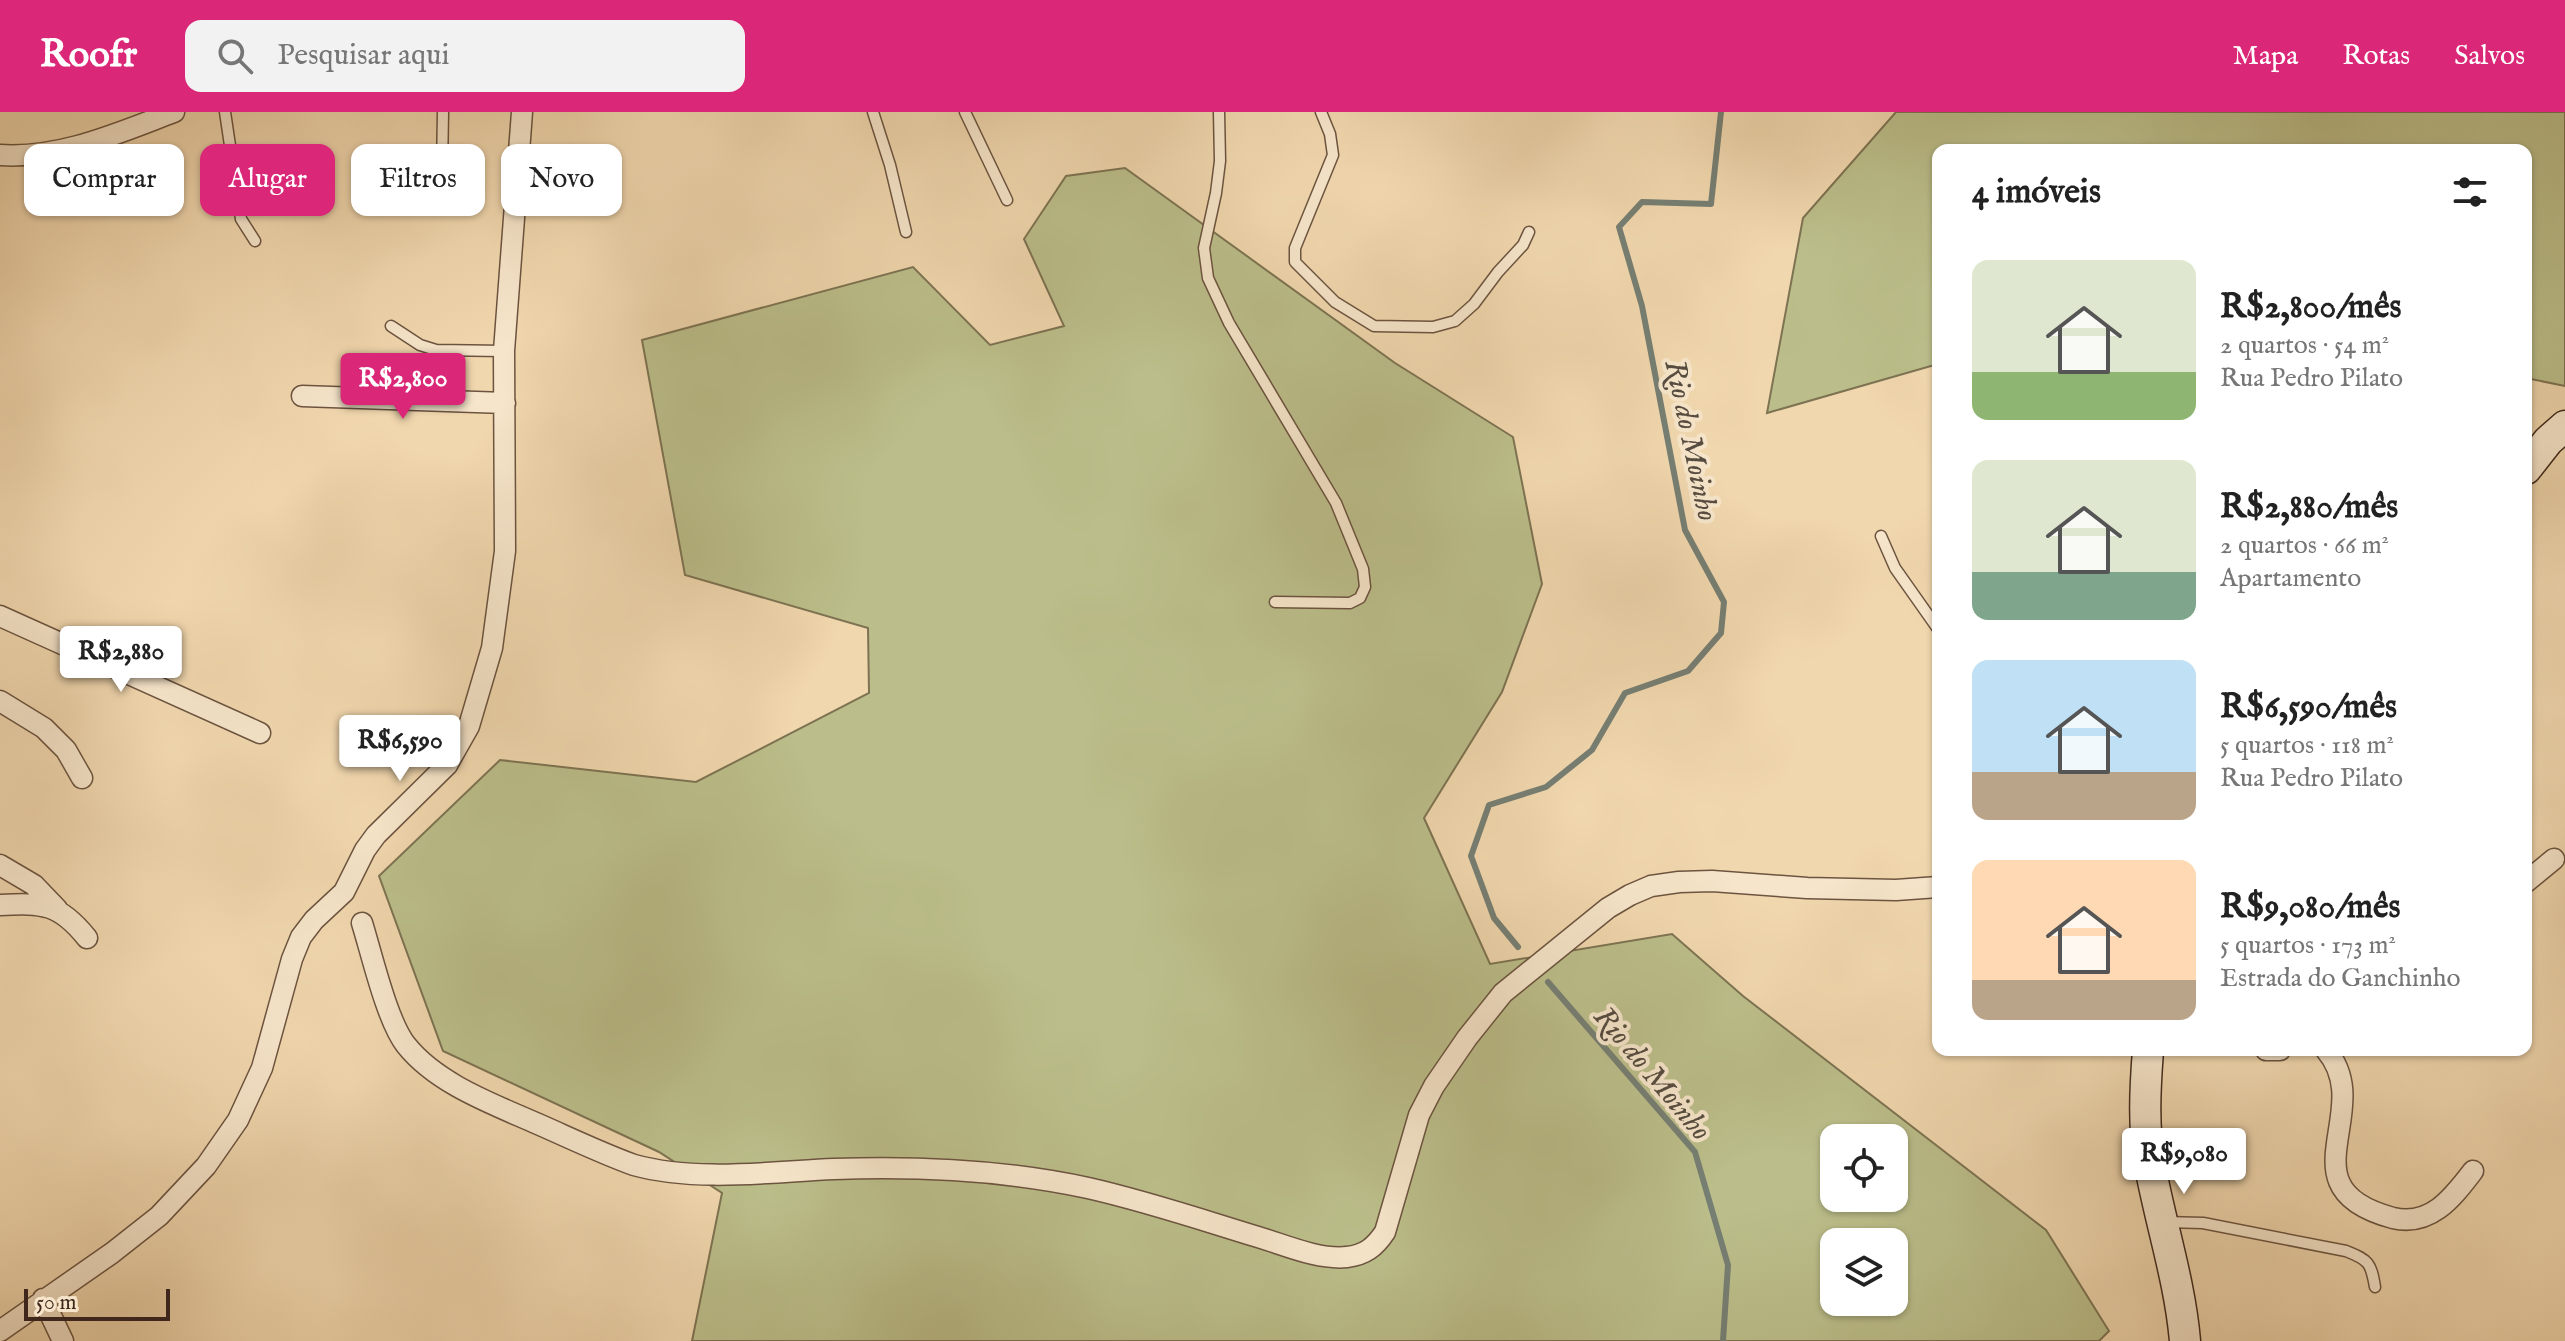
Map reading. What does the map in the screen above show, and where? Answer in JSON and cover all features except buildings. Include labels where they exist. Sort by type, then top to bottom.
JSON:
[{"type":"street","points":[[0,155],[67,149],[174,112]]},
{"type":"street","points":[[0,1331],[112,1253],[159,1216],[206,1166],[238,1120],[262,1068],[301,937],[344,892],[376,835],[447,765],[469,726],[483,683],[498,614],[506,520],[504,351],[522,112]]},
{"type":"street","points":[[302,396],[505,403]]},
{"type":"street","points":[[2532,461],[2565,426]]},
{"type":"street","points":[[0,616],[260,733]]},
{"type":"street","points":[[0,701],[44,728],[66,750],[82,778]]},
{"type":"street","points":[[2532,877],[2554,859]]},
{"type":"street","points":[[0,865],[34,885],[87,938]]},
{"type":"street","points":[[362,923],[395,1025],[418,1058],[439,1074],[491,1102],[634,1165],[662,1172],[697,1174],[904,1168],[1029,1177],[1131,1198],[1308,1252],[1345,1257],[1362,1254],[1376,1246],[1385,1232],[1419,1115],[1434,1086],[1473,1029],[1503,993],[1608,908],[1651,886],[1679,882],[1712,881],[1837,889],[1932,887]]},
{"type":"street","points":[[0,905],[33,904],[57,909]]},
{"type":"street","points":[[2148,1056],[2149,1164],[2181,1305],[2185,1341]]},
{"type":"street","points":[[2331,1056],[2336,1062],[2343,1094],[2336,1177],[2352,1199],[2398,1219],[2427,1216],[2455,1194],[2473,1171]]},
{"type":"street","points":[[43,1299],[63,1341]]},
{"type":"lane","points":[[225,112],[241,219],[255,241]]},
{"type":"lane","points":[[442,144],[443,112]]},
{"type":"lane","points":[[873,112],[906,232]]},
{"type":"lane","points":[[965,112],[1007,200]]},
{"type":"lane","points":[[1219,112],[1220,161],[1204,248],[1208,278],[1229,323],[1336,503],[1363,569],[1365,587],[1360,598],[1350,603],[1275,602]]},
{"type":"lane","points":[[1321,112],[1330,134],[1333,155],[1295,248],[1295,262],[1335,302],[1374,326],[1433,327],[1455,321],[1474,304],[1523,245],[1529,232]]},
{"type":"lane","points":[[391,326],[420,345],[436,350],[504,351]]},
{"type":"lane","points":[[1881,536],[1895,568],[1932,620]]},
{"type":"lane","points":[[2162,1222],[2203,1223],[2346,1251],[2362,1257],[2372,1266],[2375,1287]]},
{"type":"green space","points":[[1896,112],[2565,112],[2565,386],[2532,379],[2532,144],[1932,144],[1932,366],[1767,413],[1803,218]]},
{"type":"green space","points":[[1125,168],[1395,363],[1513,437],[1542,584],[1502,692],[1424,818],[1490,964],[1672,934],[1743,996],[2046,1230],[2109,1331],[2099,1341],[692,1341],[722,1193],[659,1152],[443,1051],[379,876],[500,760],[696,782],[869,693],[868,628],[685,575],[642,340],[913,267],[990,345],[1064,326],[1024,239],[1066,176]]},
{"type":"waterway","name":"Rio do Moinho","points":[[1518,947],[1494,918],[1471,856],[1489,805],[1546,787],[1592,750],[1625,693],[1688,671],[1721,633],[1724,602],[1685,530],[1642,306],[1619,227],[1642,202],[1711,204],[1721,112]]},
{"type":"waterway","name":"Rio do Moinho","points":[[1548,982],[1695,1152],[1728,1265],[1723,1341]]}]
